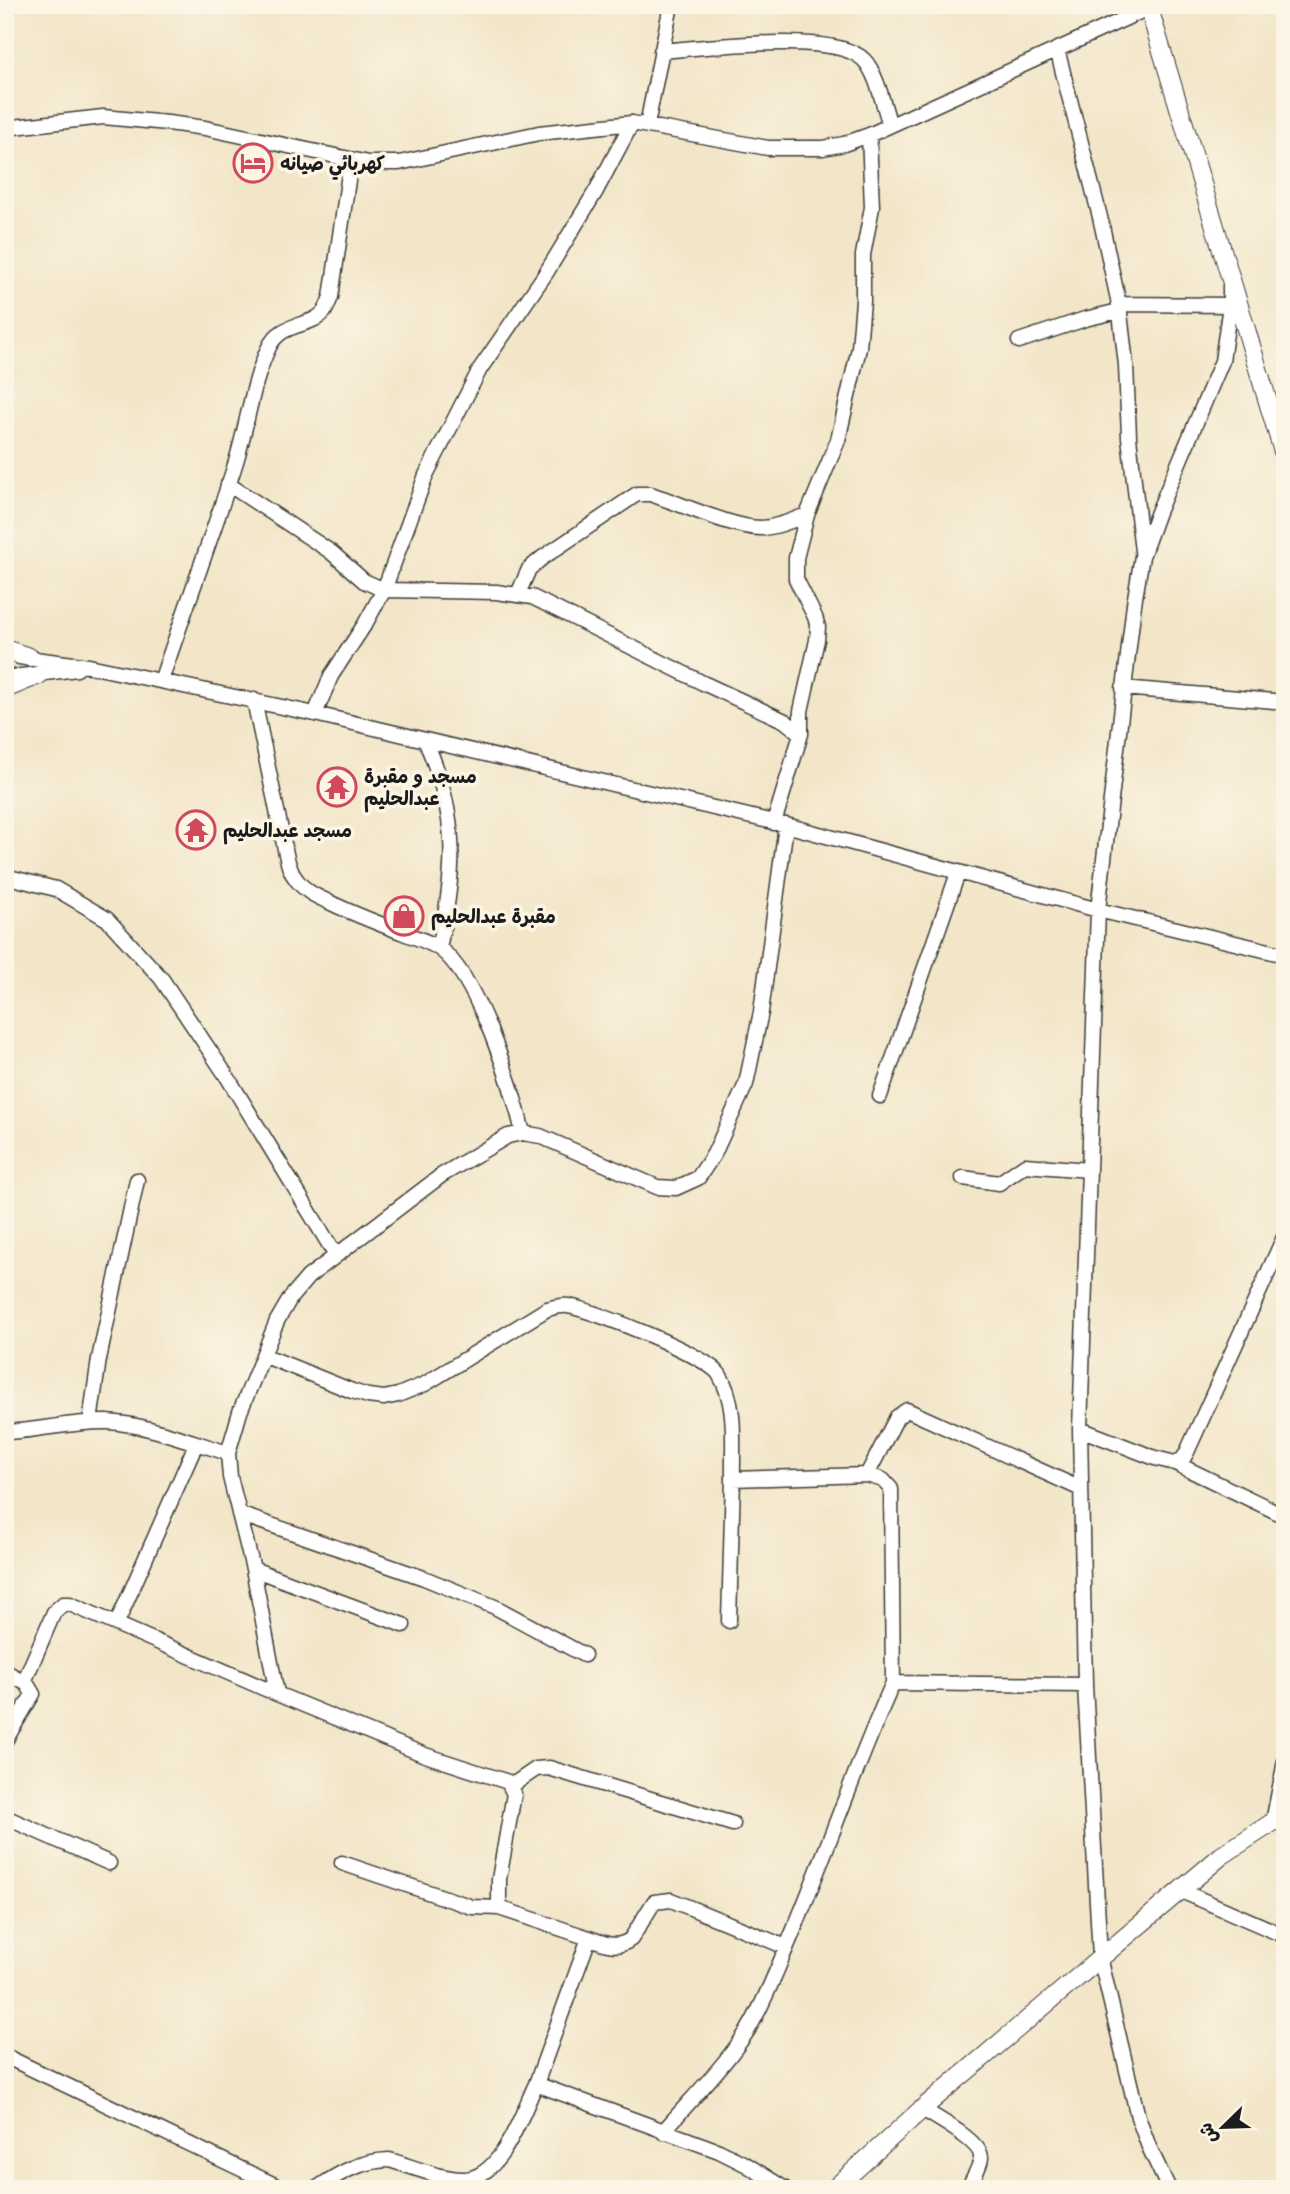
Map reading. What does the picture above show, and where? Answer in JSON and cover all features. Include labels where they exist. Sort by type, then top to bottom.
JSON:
[{"type":"street","points":[[647,125],[671,5]]},
{"type":"street","points":[[5,128],[103,117],[168,123],[205,128],[369,163],[399,163],[539,133],[632,123],[768,148],[823,148],[869,135],[1151,7],[1230,281],[1285,458]]},
{"type":"street","points":[[661,51],[781,43],[824,44],[855,53],[864,60],[871,72],[890,125]]},
{"type":"street","points":[[1057,49],[1100,217],[1119,308],[1142,556]]},
{"type":"street","points":[[315,714],[331,677],[384,590],[426,475],[480,369],[553,261],[596,191],[632,123]]},
{"type":"street","points":[[277,1694],[253,1569],[230,1477],[228,1453],[240,1412],[263,1354],[291,1297],[308,1277],[335,1254],[442,1175],[508,1136],[523,1133],[540,1136],[657,1187],[676,1188],[698,1178],[714,1154],[746,1084],[761,1012],[780,824],[801,734],[801,711],[817,640],[818,627],[796,579],[796,558],[807,515],[838,440],[859,348],[863,255],[872,207],[869,135]]},
{"type":"street","points":[[161,681],[228,484],[268,349],[275,337],[289,327],[323,313],[331,297],[351,160]]},
{"type":"street","points":[[1169,2189],[1138,2117],[1100,1957],[1085,1685],[1080,1429],[1098,910],[1124,688],[1142,556],[1222,361],[1230,305],[1230,281]]},
{"type":"street","points":[[1019,341],[1119,308],[1230,305]]},
{"type":"street","points":[[228,484],[331,552],[364,581],[384,590],[518,594],[532,597],[785,721],[801,734]]},
{"type":"street","points":[[518,594],[529,569],[542,558],[637,494],[650,494],[752,527],[781,524],[807,515]]},
{"type":"street","points":[[5,649],[29,657]]},
{"type":"street","points":[[5,656],[89,666],[315,714],[780,824],[1098,910],[1285,955]]},
{"type":"street","points":[[5,678],[89,666]]},
{"type":"street","points":[[5,689],[39,675]]},
{"type":"street","points":[[1124,688],[1285,702]]},
{"type":"street","points":[[254,700],[286,855],[297,881],[321,898],[439,948],[454,963],[468,982],[512,1090],[523,1133]]},
{"type":"street","points":[[426,742],[440,774],[451,821],[453,859],[449,900],[439,948]]},
{"type":"street","points":[[880,1096],[958,873]]},
{"type":"street","points":[[5,876],[56,889],[107,919],[161,978],[228,1079],[335,1254]]},
{"type":"street","points":[[963,1178],[999,1183],[1025,1165],[1089,1170]]},
{"type":"street","points":[[90,1422],[99,1359],[137,1180]]},
{"type":"street","points":[[1175,1463],[1183,1459],[1188,1452],[1285,1235]]},
{"type":"street","points":[[263,1354],[352,1391],[376,1397],[398,1395],[425,1384],[547,1309],[557,1306],[578,1308],[694,1355],[714,1368],[729,1395],[732,1413],[729,1621]]},
{"type":"street","points":[[867,1475],[897,1417],[907,1410],[1081,1489]]},
{"type":"street","points":[[5,1432],[111,1422],[228,1453]]},
{"type":"street","points":[[1080,1429],[1175,1463],[1285,1516]]},
{"type":"street","points":[[117,1623],[196,1444]]},
{"type":"street","points":[[663,2132],[749,2029],[786,1948],[835,1828],[865,1745],[893,1683],[891,1489],[883,1479],[867,1475],[733,1479]]},
{"type":"street","points":[[239,1514],[424,1578],[495,1607],[584,1655]]},
{"type":"street","points":[[253,1569],[403,1625]]},
{"type":"street","points":[[24,1682],[54,1612],[63,1604],[70,1604],[425,1755],[504,1780],[511,1786],[514,1794],[499,1879],[499,1908]]},
{"type":"street","points":[[5,1671],[24,1682],[33,1694],[5,1741]]},
{"type":"street","points":[[893,1683],[1085,1685]]},
{"type":"street","points":[[834,2189],[922,2109],[1179,1890],[1221,1856],[1279,1820],[1285,1761]]},
{"type":"street","points":[[511,1786],[536,1769],[549,1768],[733,1824]]},
{"type":"street","points":[[5,1817],[108,1863]]},
{"type":"street","points":[[342,1863],[472,1907],[499,1908],[612,1945],[631,1939],[653,1902],[671,1900],[786,1948]]},
{"type":"street","points":[[1179,1890],[1285,1936]]},
{"type":"street","points":[[316,2189],[354,2166],[378,2160],[389,2160],[466,2180],[480,2176],[489,2169],[500,2158],[536,2084],[589,1938]]},
{"type":"street","points":[[5,2056],[284,2189]]},
{"type":"street","points":[[536,2084],[719,2151],[785,2189]]},
{"type":"street","points":[[922,2109],[973,2143],[980,2151],[980,2161],[968,2189]]},
{"type":"place","name":"كهربائي صيانه","points":[[253,163]]},
{"type":"place","name":"مسجد و مقبرة عبدالحليم","points":[[337,787]]},
{"type":"place","name":"مسجد عبدالحليم","points":[[196,830]]},
{"type":"place","name":"مقبرة عبدالحليم","points":[[404,916]]}]
